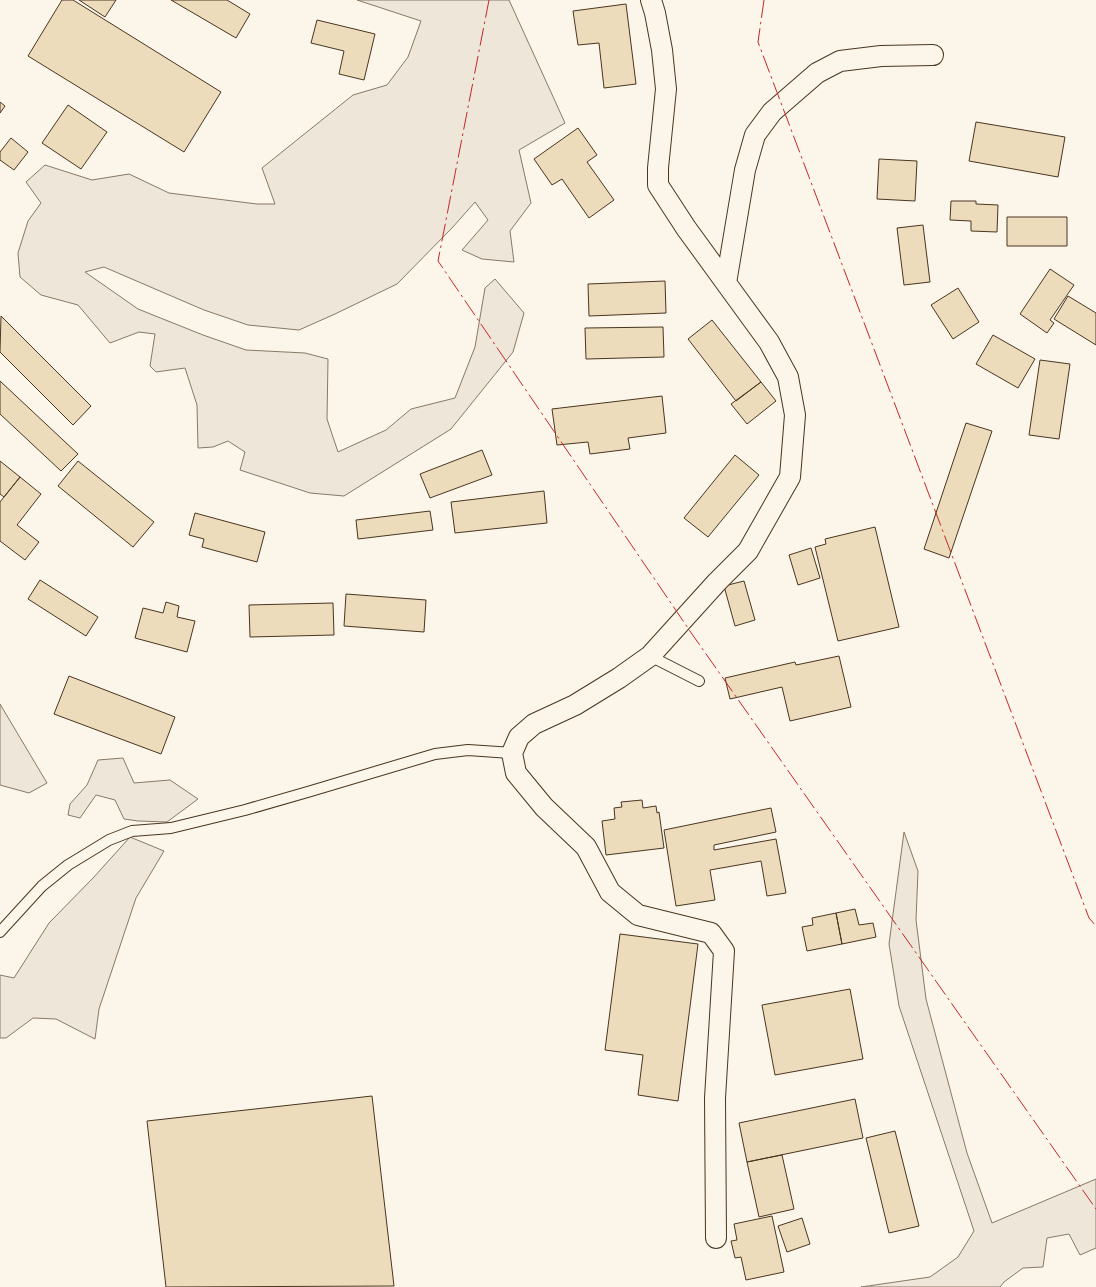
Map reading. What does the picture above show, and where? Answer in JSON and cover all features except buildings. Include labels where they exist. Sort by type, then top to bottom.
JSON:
[{"type":"street","points":[[651,0],[662,50],[666,89],[658,185],[686,228],[769,342],[788,377],[795,415],[790,477],[748,551],[716,582],[650,656],[575,705],[534,724],[519,737],[512,753],[516,773],[544,807],[586,847],[610,892],[638,915],[712,934],[724,951],[715,1098],[716,1238]]},
{"type":"street","points":[[726,283],[745,170],[755,135],[772,112],[817,73],[840,61],[882,56],[933,55]]},
{"type":"lane","points":[[650,656],[698,681]]},
{"type":"lane","points":[[0,932],[42,886],[68,865],[109,840],[132,831],[171,828],[245,810],[435,754],[468,750],[512,753]]},
{"type":"shaded area","points":[[357,0],[509,0],[565,123],[519,150],[531,203],[510,231],[514,262],[482,259],[462,250],[488,220],[475,202],[397,284],[299,330],[248,325],[204,310],[104,267],[85,272],[138,309],[203,335],[246,350],[305,353],[328,359],[327,419],[338,452],[386,430],[411,409],[455,398],[475,347],[485,288],[495,279],[524,313],[513,352],[451,429],[344,496],[310,493],[240,470],[245,452],[228,441],[213,447],[198,448],[197,405],[185,368],[156,372],[150,366],[155,334],[139,332],[110,343],[78,305],[41,295],[20,277],[18,253],[28,221],[41,203],[26,182],[45,165],[92,180],[129,174],[169,193],[257,204],[275,204],[262,168],[353,95],[387,85],[408,57],[421,21]]},
{"type":"shaded area","points":[[0,704],[47,783],[29,793],[0,785]]},
{"type":"shaded area","points":[[123,758],[134,783],[170,780],[198,799],[167,822],[124,819],[115,800],[96,795],[80,818],[68,815],[70,804],[87,785],[98,760]]},
{"type":"shaded area","points":[[904,832],[918,871],[916,920],[926,999],[967,1153],[992,1223],[1096,1179],[1096,1248],[1080,1255],[1069,1234],[1047,1238],[1043,1267],[1023,1268],[1000,1287],[861,1287],[930,1277],[958,1257],[974,1231],[899,1006],[889,944]]},
{"type":"shaded area","points":[[130,837],[164,851],[136,898],[99,1009],[95,1039],[56,1019],[33,1018],[6,1038],[0,1038],[0,975],[14,978],[49,923]]},
{"type":"power","points":[[489,0],[438,261],[692,634],[1096,1209]]},
{"type":"power","points":[[764,0],[758,42],[1089,918],[1096,926]]}]
